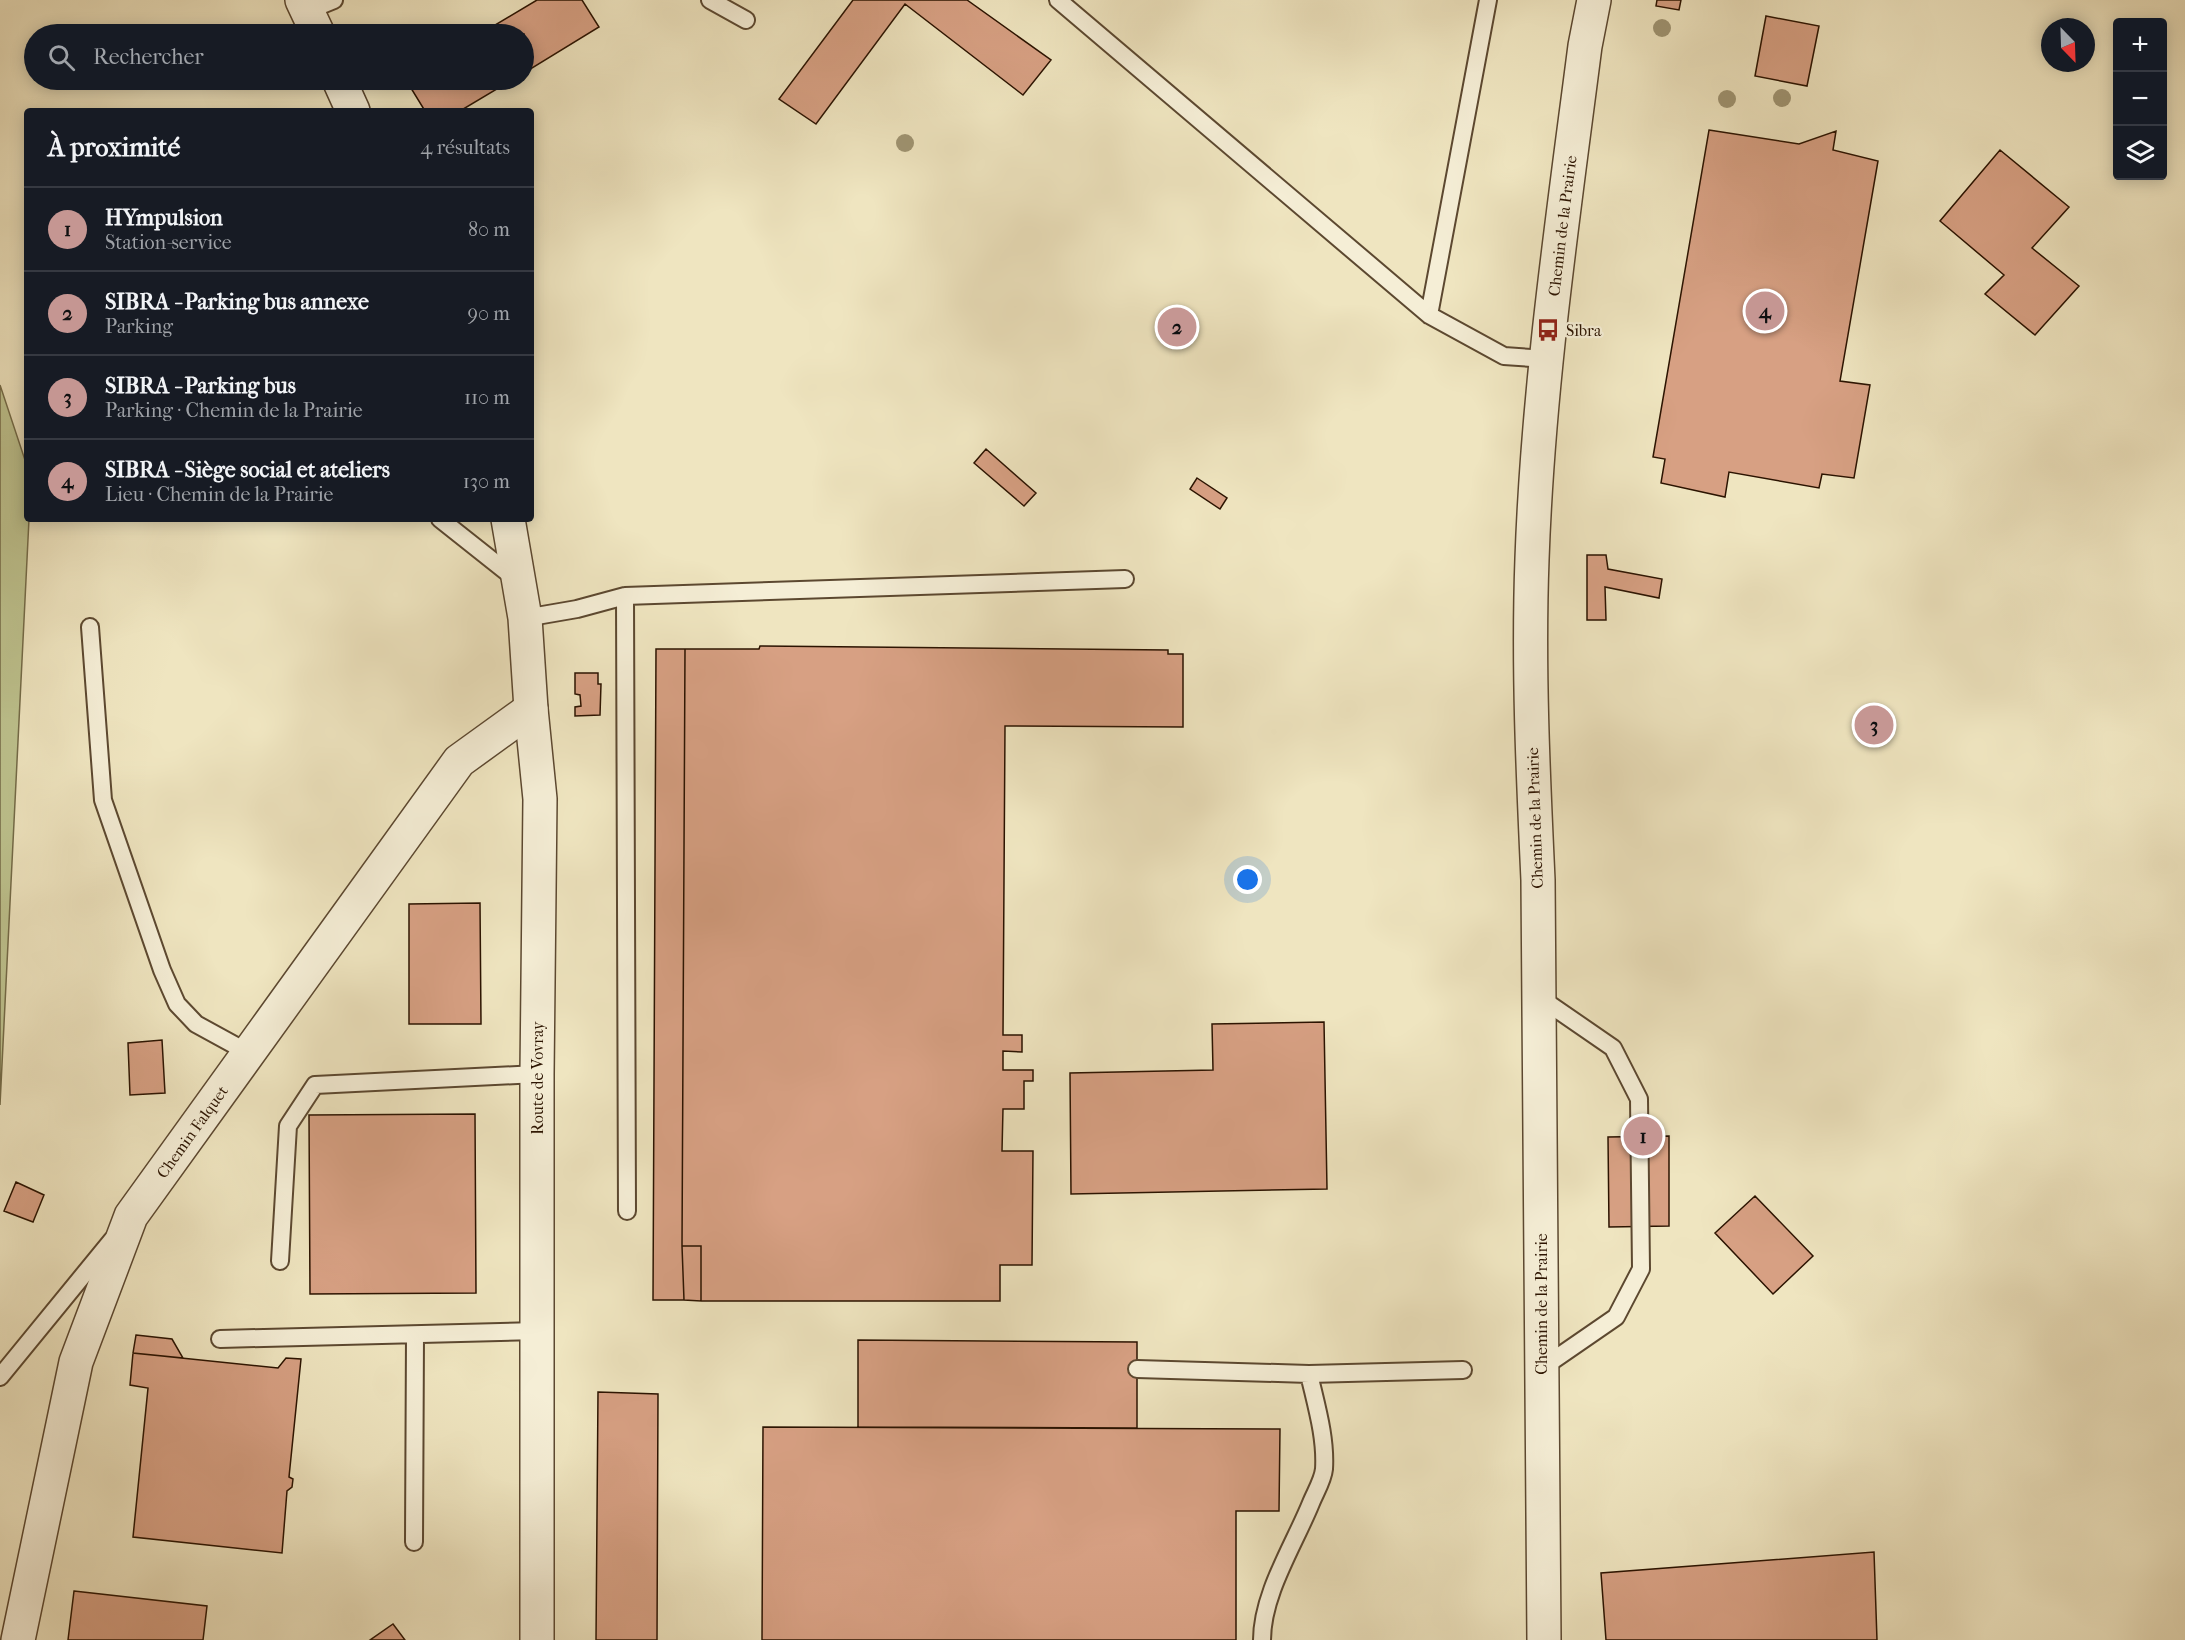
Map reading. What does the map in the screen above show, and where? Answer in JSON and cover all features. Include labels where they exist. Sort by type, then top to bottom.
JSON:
[{"type":"street","name":"Chemin de la Prairie","points":[[1544,1640],[1538,880],[1532,756],[1532,560],[1546,359],[1585,46],[1594,0]]},
{"type":"street","points":[[344,90],[352,108]]},
{"type":"street","name":"Route de Vovray","points":[[509,522],[525,618],[540,799],[537,1074],[537,1640]]},
{"type":"street","name":"Chemin Falquet","points":[[18,1640],[76,1362],[131,1216],[459,761],[531,709]]},
{"type":"lane","points":[[710,0],[746,20]]},
{"type":"lane","points":[[1058,0],[1429,315],[1504,356],[1546,359]]},
{"type":"lane","points":[[1429,315],[1488,0]]},
{"type":"lane","points":[[444,522],[519,581]]},
{"type":"lane","points":[[525,618],[577,609],[625,596],[1125,579]]},
{"type":"lane","points":[[625,596],[627,1211]]},
{"type":"lane","points":[[90,627],[103,800],[162,970],[177,1004],[196,1024],[249,1053]]},
{"type":"lane","points":[[1539,997],[1613,1048],[1639,1099],[1641,1269],[1616,1317],[1542,1368]]},
{"type":"lane","points":[[280,1261],[288,1126],[315,1085],[537,1074]]},
{"type":"lane","points":[[0,1377],[131,1216]]},
{"type":"lane","points":[[219,1339],[538,1331]]},
{"type":"lane","points":[[414,1542],[415,1335]]},
{"type":"lane","points":[[1137,1369],[1309,1374],[1463,1370]]},
{"type":"lane","points":[[1262,1640],[1262,1624],[1283,1560],[1304,1520],[1324,1471],[1321,1421],[1309,1374]]},
{"type":"green space","points":[[0,385],[24,457],[24,522],[29,522],[0,1105]]},
{"type":"building","points":[[537,0],[582,0],[599,27],[534,67],[534,24],[497,24]]},
{"type":"building","points":[[853,0],[967,0],[1051,60],[1023,95],[905,4],[816,124],[779,99]]},
{"type":"building","points":[[1657,0],[1681,0],[1679,10],[1656,6]]},
{"type":"building","points":[[1766,16],[1819,26],[1807,86],[1755,76]]},
{"type":"building","points":[[412,90],[495,90],[465,108],[423,108]]},
{"type":"building","points":[[1709,130],[1799,144],[1836,131],[1833,150],[1878,161],[1840,381],[1870,385],[1854,478],[1822,474],[1819,488],[1729,472],[1725,497],[1661,483],[1665,459],[1653,457]]},
{"type":"building","points":[[2000,150],[2069,207],[2032,248],[2079,286],[2035,335],[1985,294],[2004,275],[1940,221]]},
{"type":"building","points":[[986,449],[1036,493],[1024,506],[974,463]]},
{"type":"building","points":[[1197,478],[1227,498],[1220,509],[1190,489]]},
{"type":"building","points":[[1587,555],[1606,555],[1608,569],[1662,579],[1659,598],[1605,587],[1606,620],[1587,620]]},
{"type":"building","points":[[760,646],[1168,650],[1168,654],[1183,654],[1183,727],[1005,726],[1003,1035],[1022,1035],[1022,1052],[1003,1051],[1003,1070],[1033,1070],[1033,1081],[1024,1081],[1024,1109],[1003,1109],[1002,1151],[1033,1151],[1032,1265],[1000,1265],[1000,1301],[701,1301],[701,1246],[682,1246],[685,649],[759,649]]},
{"type":"building","points":[[656,649],[685,649],[682,1246],[684,1300],[653,1300]]},
{"type":"building","points":[[575,673],[598,673],[598,684],[601,684],[600,715],[575,716],[575,707],[581,706],[580,695],[575,694]]},
{"type":"building","points":[[480,903],[481,1024],[409,1024],[409,904]]},
{"type":"building","points":[[1324,1022],[1327,1189],[1071,1194],[1070,1073],[1213,1070],[1212,1024]]},
{"type":"building","points":[[162,1040],[165,1093],[130,1095],[128,1043]]},
{"type":"building","points":[[475,1114],[476,1293],[310,1294],[309,1115]]},
{"type":"building","points":[[1669,1136],[1669,1226],[1609,1227],[1608,1137]]},
{"type":"building","points":[[16,1182],[44,1195],[33,1222],[4,1211]]},
{"type":"building","points":[[1755,1196],[1813,1256],[1773,1294],[1715,1233]]},
{"type":"building","points":[[682,1246],[701,1246],[701,1301],[684,1300]]},
{"type":"building","points":[[136,1335],[172,1339],[183,1358],[133,1353]]},
{"type":"building","points":[[858,1340],[1137,1342],[1137,1428],[858,1427]]},
{"type":"building","points":[[133,1353],[278,1368],[286,1358],[301,1359],[289,1477],[293,1479],[292,1487],[287,1491],[282,1553],[133,1537],[148,1388],[130,1385]]},
{"type":"building","points":[[598,1392],[658,1394],[657,1640],[596,1640]]},
{"type":"building","points":[[763,1427],[1280,1429],[1279,1511],[1236,1511],[1236,1640],[762,1640]]},
{"type":"building","points":[[1874,1552],[1877,1640],[1606,1640],[1601,1573]]},
{"type":"building","points":[[74,1591],[207,1606],[203,1640],[68,1640]]},
{"type":"building","points":[[393,1624],[405,1640],[370,1640]]},
{"type":"place","name":"SIBRA - Siège social et ateliers","points":[[1765,311]]},
{"type":"place","name":"SIBRA - Parking bus annexe","points":[[1177,327]]},
{"type":"place","name":"Sibra","points":[[1548,330]]},
{"type":"place","name":"SIBRA - Parking bus","points":[[1874,725]]},
{"type":"place","name":"HYmpulsion","points":[[1643,1136]]}]
